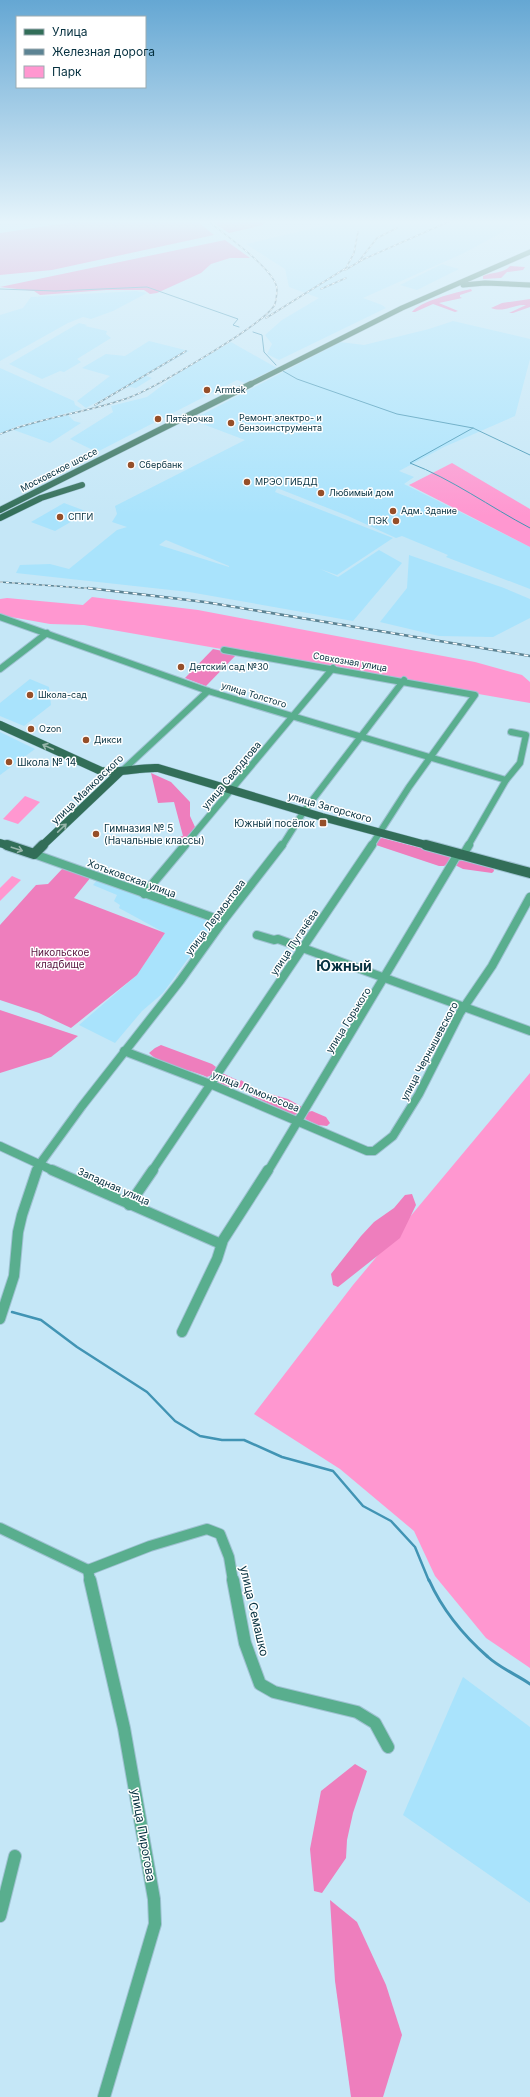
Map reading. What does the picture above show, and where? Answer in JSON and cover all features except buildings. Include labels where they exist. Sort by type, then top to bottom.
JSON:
[{"type":"main road","name":"Московское шоссе","points":[[0,514],[126,447],[379,320]]},
{"type":"main road","name":"Московское шоссе","points":[[0,509],[93,465],[126,447]]},
{"type":"main road","points":[[82,485],[83,477],[93,465]]},
{"type":"main road","points":[[68,477],[80,479],[82,485]]},
{"type":"main road","name":"Московское шоссе","points":[[0,518],[41,498],[82,485],[80,481],[73,480],[54,486]]},
{"type":"main road","name":"улица Загорского","points":[[0,725],[101,772],[109,774],[141,767],[158,768],[380,833],[530,873]]},
{"type":"main road","name":"улица Маяковского","points":[[34,854],[123,770]]},
{"type":"main road","points":[[0,843],[34,854]]},
{"type":"street","name":"улица Толстого","points":[[0,617],[208,690],[506,780]]},
{"type":"street","points":[[0,669],[47,633]]},
{"type":"street","name":"Совхозная улица","points":[[224,650],[472,693]]},
{"type":"street","name":"улица Свердлова","points":[[144,894],[333,668]]},
{"type":"street","name":"улица Лермонтова","points":[[0,1319],[14,1276],[18,1232],[22,1215],[39,1165],[124,1051],[180,982],[223,921],[278,852],[304,811],[362,737],[404,680]]},
{"type":"street","name":"улица Маяковского","points":[[123,770],[208,690]]},
{"type":"street","name":"улица Пугачёва","points":[[129,1205],[410,787],[475,695],[472,693]]},
{"type":"street","name":"улица Горького","points":[[182,1332],[217,1259],[221,1244],[385,978],[456,857],[463,855],[506,780],[520,763],[526,735],[511,732]]},
{"type":"street","name":"Хотьковская улица","points":[[34,854],[223,921]]},
{"type":"street","name":"улица Чернышевского","points":[[378,1149],[393,1136],[419,1094],[463,1008],[492,966],[530,897]]},
{"type":"street","points":[[257,935],[274,940],[278,939],[463,1008],[530,1031]]},
{"type":"street","name":"улица Ломоносова","points":[[124,1051],[298,1120],[367,1151],[374,1151],[378,1149]]},
{"type":"street","name":"Западная улица","points":[[0,1146],[129,1205],[221,1244]]},
{"type":"street","points":[[0,1528],[88,1570]]},
{"type":"street","name":"улица Семашко","points":[[88,1570],[150,1546],[207,1529],[220,1534],[229,1558],[245,1643],[260,1684],[274,1692],[357,1712],[374,1722],[388,1747]]},
{"type":"street","name":"улица Пирогова","points":[[88,1570],[124,1728],[154,1899],[155,1924],[104,2097]]},
{"type":"street","points":[[0,1916],[4,1905],[15,1856]]},
{"type":"shaded area","points":[[0,320],[76,320],[68,323],[0,361]]},
{"type":"shaded area","points":[[282,320],[362,320],[279,360],[267,354],[272,344],[265,335]]},
{"type":"shaded area","points":[[453,321],[530,339],[530,359],[515,416],[444,447],[399,471],[414,477],[404,484],[530,547],[530,589],[446,557],[448,555],[402,536],[396,538],[348,516],[277,488],[275,492],[393,538],[337,575],[320,569],[338,577],[379,550],[402,563],[353,621],[189,592],[16,573],[20,565],[50,564],[69,569],[117,530],[127,527],[112,522],[117,514],[115,506],[245,440],[192,420],[340,342],[364,345],[429,329]],"holes":[[[166,540],[229,567],[159,545]]]},
{"type":"shaded area","points":[[79,323],[87,325],[85,326],[107,331],[106,334],[111,338],[77,359],[81,362],[64,372],[60,371],[42,379],[9,364]]},
{"type":"shaded area","points":[[149,341],[189,351],[146,376],[152,378],[136,388],[130,387],[120,389],[86,408],[77,401],[110,376],[82,368],[106,354],[125,356]]},
{"type":"shaded area","points":[[231,342],[277,368],[245,383],[237,380],[97,452],[70,439],[113,412],[111,406],[147,397],[177,374]]},
{"type":"shaded area","points":[[0,368],[74,401],[75,405],[82,409],[17,426],[0,435]]},
{"type":"shaded area","points":[[68,415],[74,421],[81,423],[50,443],[14,430],[30,424]]},
{"type":"shaded area","name":"СПГИ","points":[[64,503],[88,512],[55,531],[31,522]]},
{"type":"shaded area","points":[[409,555],[504,588],[530,599],[530,618],[493,637],[439,636],[380,622],[407,588]]},
{"type":"shaded area","name":"Школа-сад","points":[[30,679],[49,687],[51,705],[24,726],[0,716],[0,703]]},
{"type":"shaded area","name":"Школа № 14","points":[[0,732],[35,749],[0,775]]},
{"type":"shaded area","points":[[98,879],[216,920],[163,993],[142,1011],[115,1043],[79,1025],[137,975],[165,933],[119,908],[120,905],[114,901],[117,895],[93,885]]},
{"type":"shaded area","points":[[463,1677],[530,1727],[530,1903],[403,1815]]},
{"type":"green space","points":[[452,463],[530,509],[530,547],[409,485]]},
{"type":"green space","points":[[92,597],[198,610],[475,662],[522,675],[530,682],[530,703],[84,625],[50,624],[0,615],[0,599],[7,598],[83,605]]},
{"type":"green space","points":[[213,649],[237,654],[206,686],[185,678]]},
{"type":"green space","points":[[151,773],[171,782],[190,802],[190,816],[195,827],[188,838],[180,844],[177,845],[168,840],[183,836],[174,802],[158,803]]},
{"type":"green space","points":[[25,796],[40,802],[18,824],[3,819]]},
{"type":"green space","points":[[382,838],[451,856],[449,862],[444,866],[439,866],[376,845],[379,839]]},
{"type":"green space","points":[[458,859],[493,867],[494,871],[492,873],[463,869],[455,865]]},
{"type":"green space","name":"Никольское кладбище","points":[[63,868],[91,877],[74,898],[165,933],[137,975],[71,1028],[39,1013],[0,1000],[0,925],[36,885],[48,884]]},
{"type":"green space","points":[[12,876],[21,880],[0,901],[0,888]]},
{"type":"green space","points":[[0,1010],[78,1036],[51,1057],[0,1073]]},
{"type":"green space","points":[[161,1045],[212,1064],[216,1067],[212,1075],[207,1077],[169,1065],[155,1058],[149,1053]]},
{"type":"green space","points":[[222,1073],[237,1080],[231,1088],[216,1082]]},
{"type":"green space","points":[[530,1073],[530,1668],[486,1638],[435,1576],[414,1531],[340,1469],[254,1414],[353,1285]]},
{"type":"green space","points":[[241,1080],[256,1090],[288,1099],[302,1107],[298,1114],[294,1115],[252,1096],[251,1091],[246,1088],[236,1088]]},
{"type":"green space","points":[[312,1111],[326,1117],[330,1123],[327,1126],[318,1125],[305,1119],[308,1112]]},
{"type":"green space","points":[[412,1194],[416,1205],[400,1238],[338,1287],[333,1285],[331,1274],[361,1236],[374,1222],[394,1208],[405,1195]]},
{"type":"green space","points":[[355,1764],[367,1771],[353,1813],[347,1840],[346,1858],[322,1893],[314,1891],[310,1849],[321,1791]]},
{"type":"green space","points":[[330,1900],[357,1922],[386,1985],[402,2035],[383,2097],[351,2097],[335,1981]]},
{"type":"waterway","points":[[237,320],[233,325],[239,327]]},
{"type":"waterway","points":[[253,332],[262,335],[264,352],[276,365]]},
{"type":"waterway","points":[[283,371],[297,379],[397,414],[473,428]]},
{"type":"waterway","points":[[473,428],[530,455]]},
{"type":"waterway","points":[[473,428],[410,463],[456,485],[530,528]]},
{"type":"waterway","points":[[12,1312],[41,1320],[77,1347],[147,1392],[175,1421],[200,1436],[222,1440],[244,1440],[282,1457],[333,1471],[363,1506],[391,1521],[415,1547],[429,1581]]},
{"type":"waterway","points":[[429,1580],[447,1612],[470,1640],[493,1661],[530,1684]]},
{"type":"railway","points":[[0,434],[32,423],[96,408],[128,398],[160,383],[206,356],[229,342],[259,320]]},
{"type":"railway","points":[[95,405],[186,351]]},
{"type":"railway","points":[[0,582],[95,589]]},
{"type":"railway","points":[[88,588],[95,589]]},
{"type":"railway","points":[[95,589],[205,602],[530,656]]},
{"type":"place","name":"Armtek","points":[[207,390]]},
{"type":"place","name":"Пятёрочка","points":[[158,419]]},
{"type":"place","name":"Ремонт электро- и бензоинструмента","points":[[231,423]]},
{"type":"place","name":"Сбербанк","points":[[131,465]]},
{"type":"place","name":"МРЭО ГИБДД","points":[[247,482]]},
{"type":"place","name":"Любимый дом","points":[[321,493]]},
{"type":"place","name":"Адм. Здание","points":[[393,511]]},
{"type":"place","name":"СПГИ","points":[[60,517]]},
{"type":"place","name":"ПЭК","points":[[396,521]]},
{"type":"place","name":"Детский сад №30","points":[[181,667]]},
{"type":"place","name":"Школа-сад","points":[[30,695]]},
{"type":"place","name":"Ozon","points":[[31,729]]},
{"type":"place","name":"Дикси","points":[[86,740]]},
{"type":"place","name":"Школа № 14","points":[[9,762]]},
{"type":"place","name":"Южный посёлок","points":[[323,823]]},
{"type":"place","name":"Гимназия № 5 (Начальные классы)","points":[[96,834]]},
{"type":"district","name":"Южный","points":[[344,966]]}]
